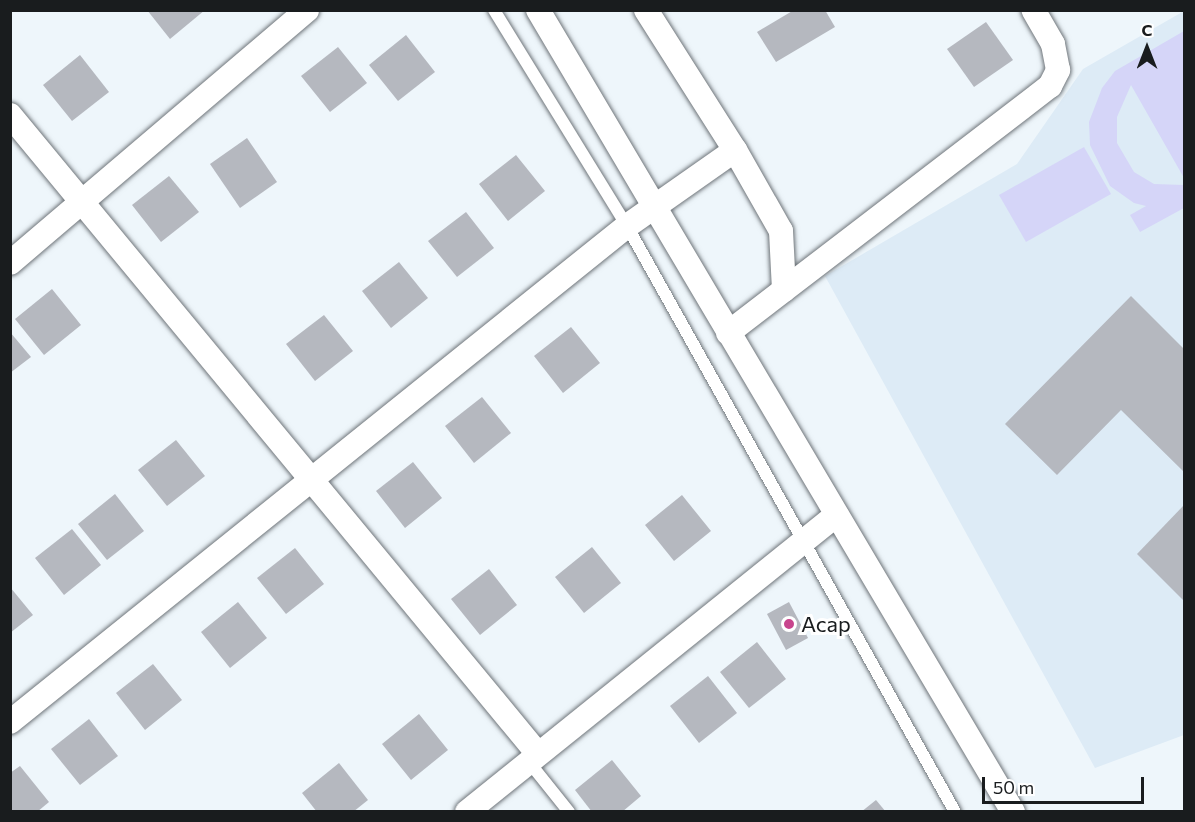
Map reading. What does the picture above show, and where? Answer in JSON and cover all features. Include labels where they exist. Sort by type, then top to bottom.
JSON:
[{"type":"street","points":[[10,263],[84,204],[307,10]]},
{"type":"street","points":[[538,10],[656,206],[728,333],[1012,812]]},
{"type":"street","points":[[646,10],[735,150],[781,231],[784,290]]},
{"type":"street","points":[[728,333],[1050,86],[1058,70],[1053,44],[1036,12]]},
{"type":"street","points":[[10,115],[311,480],[534,758]]},
{"type":"street","points":[[10,722],[627,226],[735,150]]},
{"type":"street","points":[[467,812],[836,515]]},
{"type":"lane","points":[[494,10],[627,226],[955,812]]},
{"type":"lane","points":[[534,758],[569,812]]},
{"type":"shaded area","points":[[1184,11],[1184,735],[1095,768],[825,276],[1017,164],[1083,69]]},
{"type":"shaded area","points":[[1184,31],[1184,178],[1131,85],[1117,117],[1117,143],[1134,172],[1154,184],[1184,185],[1184,208],[1140,232],[1130,215],[1146,206],[1134,203],[1110,186],[1090,145],[1089,122],[1102,88],[1115,71]]},
{"type":"shaded area","points":[[1084,147],[1111,194],[1026,242],[999,195]]},
{"type":"building","points":[[147,10],[205,10],[170,39]]},
{"type":"building","points":[[794,10],[825,10],[835,27],[776,62],[757,32]]},
{"type":"building","points":[[986,22],[1013,60],[974,87],[947,49]]},
{"type":"building","points":[[406,35],[435,72],[398,101],[369,65]]},
{"type":"building","points":[[338,47],[367,83],[330,112],[301,76]]},
{"type":"building","points":[[80,55],[109,92],[72,121],[43,85]]},
{"type":"building","points":[[247,138],[277,182],[240,208],[210,164]]},
{"type":"building","points":[[516,155],[545,191],[508,221],[479,184]]},
{"type":"building","points":[[169,176],[199,212],[161,242],[132,205]]},
{"type":"building","points":[[466,212],[494,248],[457,277],[428,241]]},
{"type":"building","points":[[399,262],[428,298],[391,328],[362,291]]},
{"type":"building","points":[[52,289],[81,325],[44,355],[15,319]]},
{"type":"building","points":[[1131,296],[1184,349],[1184,472],[1121,410],[1057,475],[1005,424]]},
{"type":"building","points":[[324,315],[353,351],[315,381],[286,344]]},
{"type":"building","points":[[571,327],[600,363],[563,393],[534,356]]},
{"type":"building","points":[[10,332],[31,357],[10,373]]},
{"type":"building","points":[[482,397],[511,433],[474,463],[445,426]]},
{"type":"building","points":[[176,440],[205,476],[167,506],[138,470]]},
{"type":"building","points":[[413,462],[442,498],[405,528],[376,491]]},
{"type":"building","points":[[115,494],[144,531],[107,560],[78,524]]},
{"type":"building","points":[[682,495],[711,531],[674,561],[645,525]]},
{"type":"building","points":[[1184,505],[1184,601],[1137,554]]},
{"type":"building","points":[[72,529],[101,565],[64,595],[35,558]]},
{"type":"building","points":[[592,547],[621,583],[584,613],[555,577]]},
{"type":"building","points":[[295,548],[324,584],[286,614],[257,578]]},
{"type":"building","points":[[489,569],[517,605],[480,635],[451,599]]},
{"type":"building","points":[[10,587],[33,615],[10,633]]},
{"type":"building","points":[[238,602],[267,638],[230,668],[201,632]]},
{"type":"building","points":[[789,602],[808,638],[786,650],[767,614]]},
{"type":"building","points":[[757,642],[786,679],[749,708],[720,672]]},
{"type":"building","points":[[153,664],[182,700],[145,730],[116,693]]},
{"type":"building","points":[[708,676],[737,713],[699,743],[670,706]]},
{"type":"building","points":[[419,714],[448,750],[411,780],[382,744]]},
{"type":"building","points":[[89,719],[118,756],[80,785],[51,749]]},
{"type":"building","points":[[612,760],[641,796],[622,812],[592,812],[575,790]]},
{"type":"building","points":[[339,763],[368,800],[353,812],[317,812],[302,793]]},
{"type":"building","points":[[20,766],[49,802],[37,812],[10,812],[10,773]]},
{"type":"building","points":[[876,800],[886,812],[861,812]]},
{"type":"place","name":"Асар","points":[[789,624]]}]
